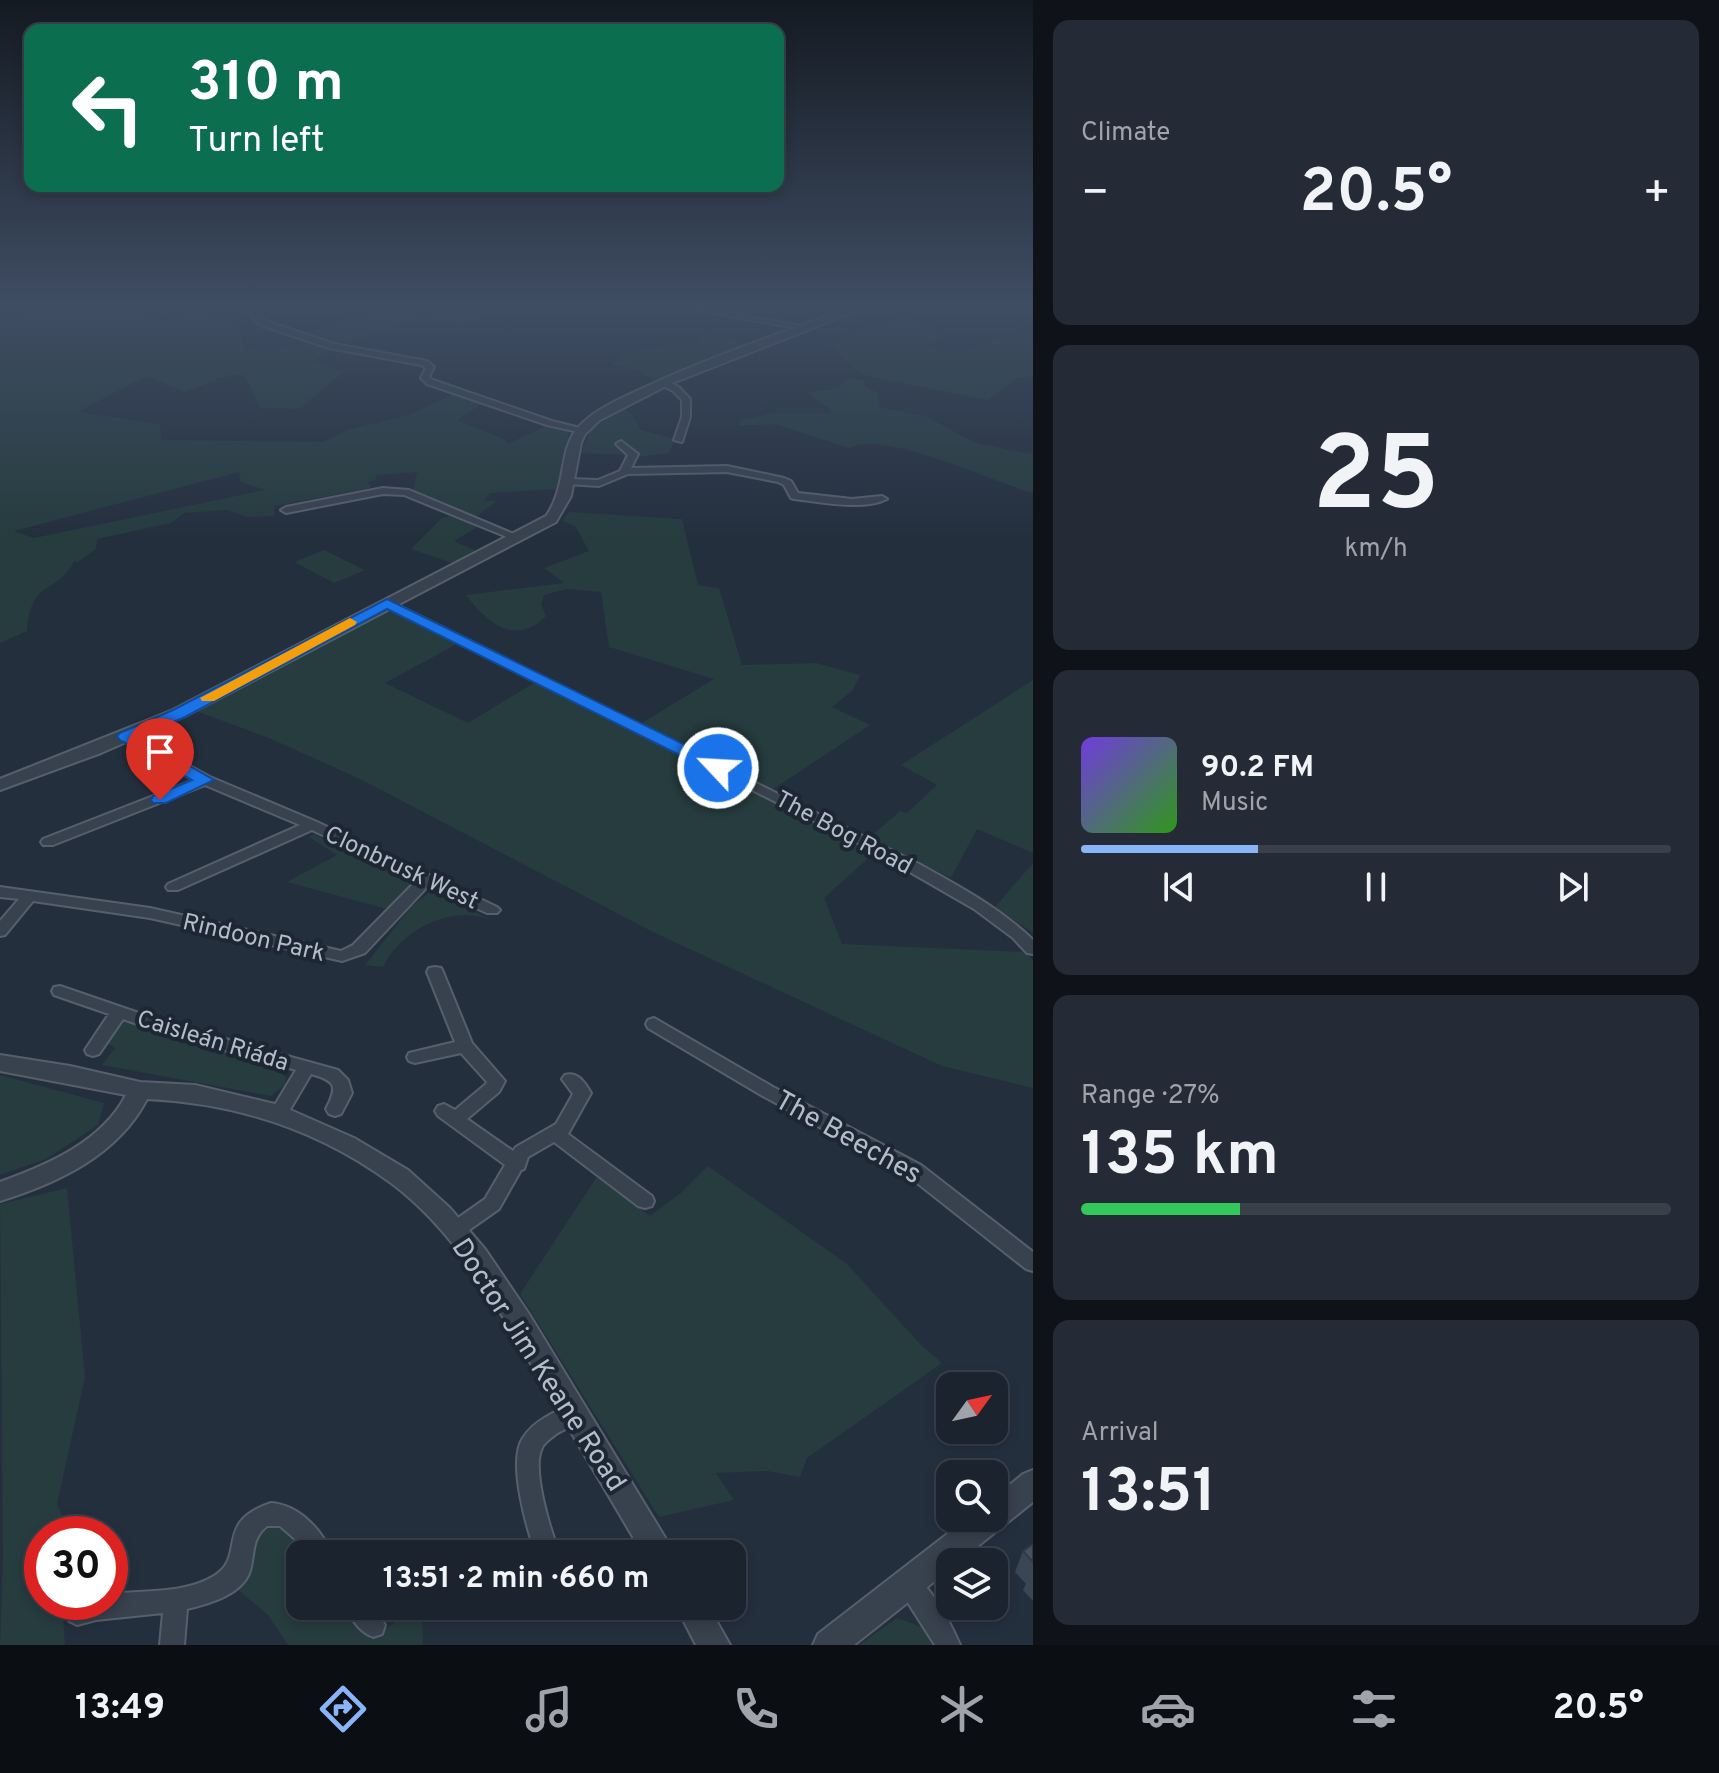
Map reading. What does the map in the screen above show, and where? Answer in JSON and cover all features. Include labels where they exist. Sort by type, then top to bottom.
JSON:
[{"type":"street","points":[[432,383],[550,423],[583,430]]},
{"type":"street","points":[[0,785],[179,713],[551,519],[565,500],[579,434],[620,404],[664,383],[686,399],[686,417],[679,440]]},
{"type":"street","points":[[621,444],[633,454],[626,471]]},
{"type":"street","points":[[570,482],[599,483],[626,471],[727,469],[781,480],[788,483],[794,496],[852,502],[882,499]]},
{"type":"street","points":[[286,510],[371,493],[406,492],[516,537]]},
{"type":"street","name":"The Bog Road","points":[[387,603],[875,846],[936,880],[1013,930],[1033,949]]},
{"type":"street","name":"Clonbrusk West","points":[[126,736],[205,780],[312,825],[492,910]]},
{"type":"street","points":[[48,842],[205,780]]},
{"type":"street","name":"Clonbrusk West","points":[[173,887],[312,825]]},
{"type":"street","name":"Rindoon Park","points":[[29,897],[150,913],[346,956],[359,949],[426,879]]},
{"type":"street","points":[[0,892],[29,897]]},
{"type":"street","points":[[0,931],[29,897]]},
{"type":"street","points":[[435,972],[465,1046],[496,1081],[493,1088],[450,1115],[518,1164]]},
{"type":"street","name":"Caisleán Riáda","points":[[60,991],[119,1012],[332,1074],[339,1080],[343,1093],[335,1109]]},
{"type":"street","name":"Caisleán Riáda","points":[[93,1050],[119,1012]]},
{"type":"street","name":"The Beeches","points":[[654,1024],[767,1091],[914,1170],[1033,1263]]},
{"type":"street","points":[[415,1057],[465,1046]]},
{"type":"street","name":"Doctor Jim Keane Road","points":[[0,1063],[70,1074],[140,1090],[195,1093],[279,1113],[346,1144],[390,1170],[413,1187],[455,1230],[505,1299],[652,1540]]},
{"type":"street","name":"Caisleán Riáda","points":[[279,1113],[306,1068]]},
{"type":"street","points":[[455,1230],[489,1208],[525,1150],[565,1126],[581,1096],[581,1089],[571,1079]]},
{"type":"street","points":[[0,1192],[70,1162],[107,1135],[133,1110],[140,1090]]},
{"type":"street","points":[[556,1134],[645,1201]]},
{"type":"street","points":[[543,1540],[531,1484],[531,1444],[534,1437],[548,1427],[575,1414]]},
{"type":"street","points":[[1008,1504],[1033,1484]]},
{"type":"street","points":[[128,1603],[205,1593],[232,1579],[238,1571],[248,1529],[266,1515],[273,1513],[290,1519],[308,1540]]},
{"type":"street","points":[[829,1645],[973,1532]]},
{"type":"street","points":[[908,1584],[933,1617],[948,1645]]},
{"type":"street","points":[[172,1645],[176,1599]]},
{"type":"street","points":[[699,1620],[714,1645]]},
{"type":"green space","points":[[0,383],[133,383],[78,412],[160,424],[161,440],[324,442],[347,430],[409,415],[455,393],[484,403],[457,420],[506,440],[508,444],[544,427],[544,423],[569,432],[556,489],[490,493],[484,501],[497,501],[476,517],[413,492],[417,472],[377,475],[375,480],[368,482],[371,488],[274,506],[274,516],[248,517],[226,510],[184,513],[171,523],[97,539],[96,549],[78,562],[74,561],[60,579],[39,594],[29,614],[27,631],[0,643]],"holes":[[[239,472],[241,482],[265,490],[34,538],[14,531]]]},
{"type":"green space","points":[[162,383],[209,383],[185,392]]},
{"type":"green space","points":[[249,383],[330,383],[300,409],[260,408]]},
{"type":"green space","points":[[844,383],[865,383],[866,387],[878,393],[880,407],[928,417],[975,443],[1033,454],[1033,493],[939,459],[886,445],[865,444],[849,448],[775,424],[738,426],[740,420],[775,413],[828,413],[831,410],[807,393],[838,387]]},
{"type":"green space","points":[[901,383],[1011,383],[988,400]]},
{"type":"green space","points":[[622,408],[632,414],[641,430],[675,439],[669,453],[637,457],[633,448],[621,441],[615,442],[629,455],[581,453],[590,431]]},
{"type":"green space","points":[[569,512],[682,519],[698,585],[719,588],[742,665],[816,663],[860,675],[853,690],[832,707],[870,725],[772,790],[637,726],[714,679],[609,647],[601,592],[567,589],[544,595],[541,604],[546,616],[523,630],[502,628],[492,622],[466,595],[564,583],[544,568],[589,551],[575,526],[562,521]]},
{"type":"green space","points":[[450,516],[479,526],[454,541],[479,552],[452,563],[411,549],[442,518]]},
{"type":"green space","points":[[324,550],[365,570],[334,583],[294,562]]},
{"type":"green space","points":[[396,612],[457,644],[385,683],[468,723],[534,683],[774,801],[873,854],[824,898],[842,944],[1026,952],[1033,961],[1033,1088],[942,1066],[655,933],[360,779],[269,738],[196,711],[381,613]]},
{"type":"green space","points":[[1033,680],[1033,853],[977,829],[951,878],[869,838],[900,811],[907,813],[937,785],[901,765]]},
{"type":"green space","points":[[314,834],[407,880],[411,885],[387,909],[287,882],[337,855],[309,837]]},
{"type":"green space","points":[[1033,863],[1033,933],[995,907]]},
{"type":"green space","points":[[430,892],[494,921],[462,915],[430,923],[402,941],[383,967],[365,965],[412,906]]},
{"type":"green space","points":[[122,1020],[278,1068],[276,1070],[286,1077],[285,1085],[271,1096],[102,1065],[115,1048],[106,1042]]},
{"type":"green space","points":[[0,1075],[104,1103],[98,1125],[46,1159],[0,1175]]},
{"type":"green space","points":[[708,1166],[847,1264],[921,1345],[942,1363],[807,1458],[800,1477],[767,1471],[716,1473],[734,1500],[659,1517],[520,1294],[598,1175],[650,1216],[682,1192]]},
{"type":"green space","points":[[67,1188],[85,1377],[57,1504],[62,1516],[24,1516],[24,1620],[63,1620],[65,1645],[0,1645],[3,1558],[0,1204]]},
{"type":"green space","points":[[277,1524],[286,1527],[297,1540],[286,1540],[286,1620],[356,1620],[371,1640],[398,1620],[422,1620],[423,1645],[288,1645],[268,1615],[236,1588],[264,1527]]},
{"type":"green space","points":[[897,1618],[927,1629],[936,1645],[859,1645]]},
{"type":"building","points":[[1033,1544],[1033,1562],[1023,1551]]},
{"type":"slow traffic","points":[[208,698],[350,622]]},
{"type":"route","points":[[160,800],[205,780],[126,736],[179,713],[387,603],[718,768]]}]
